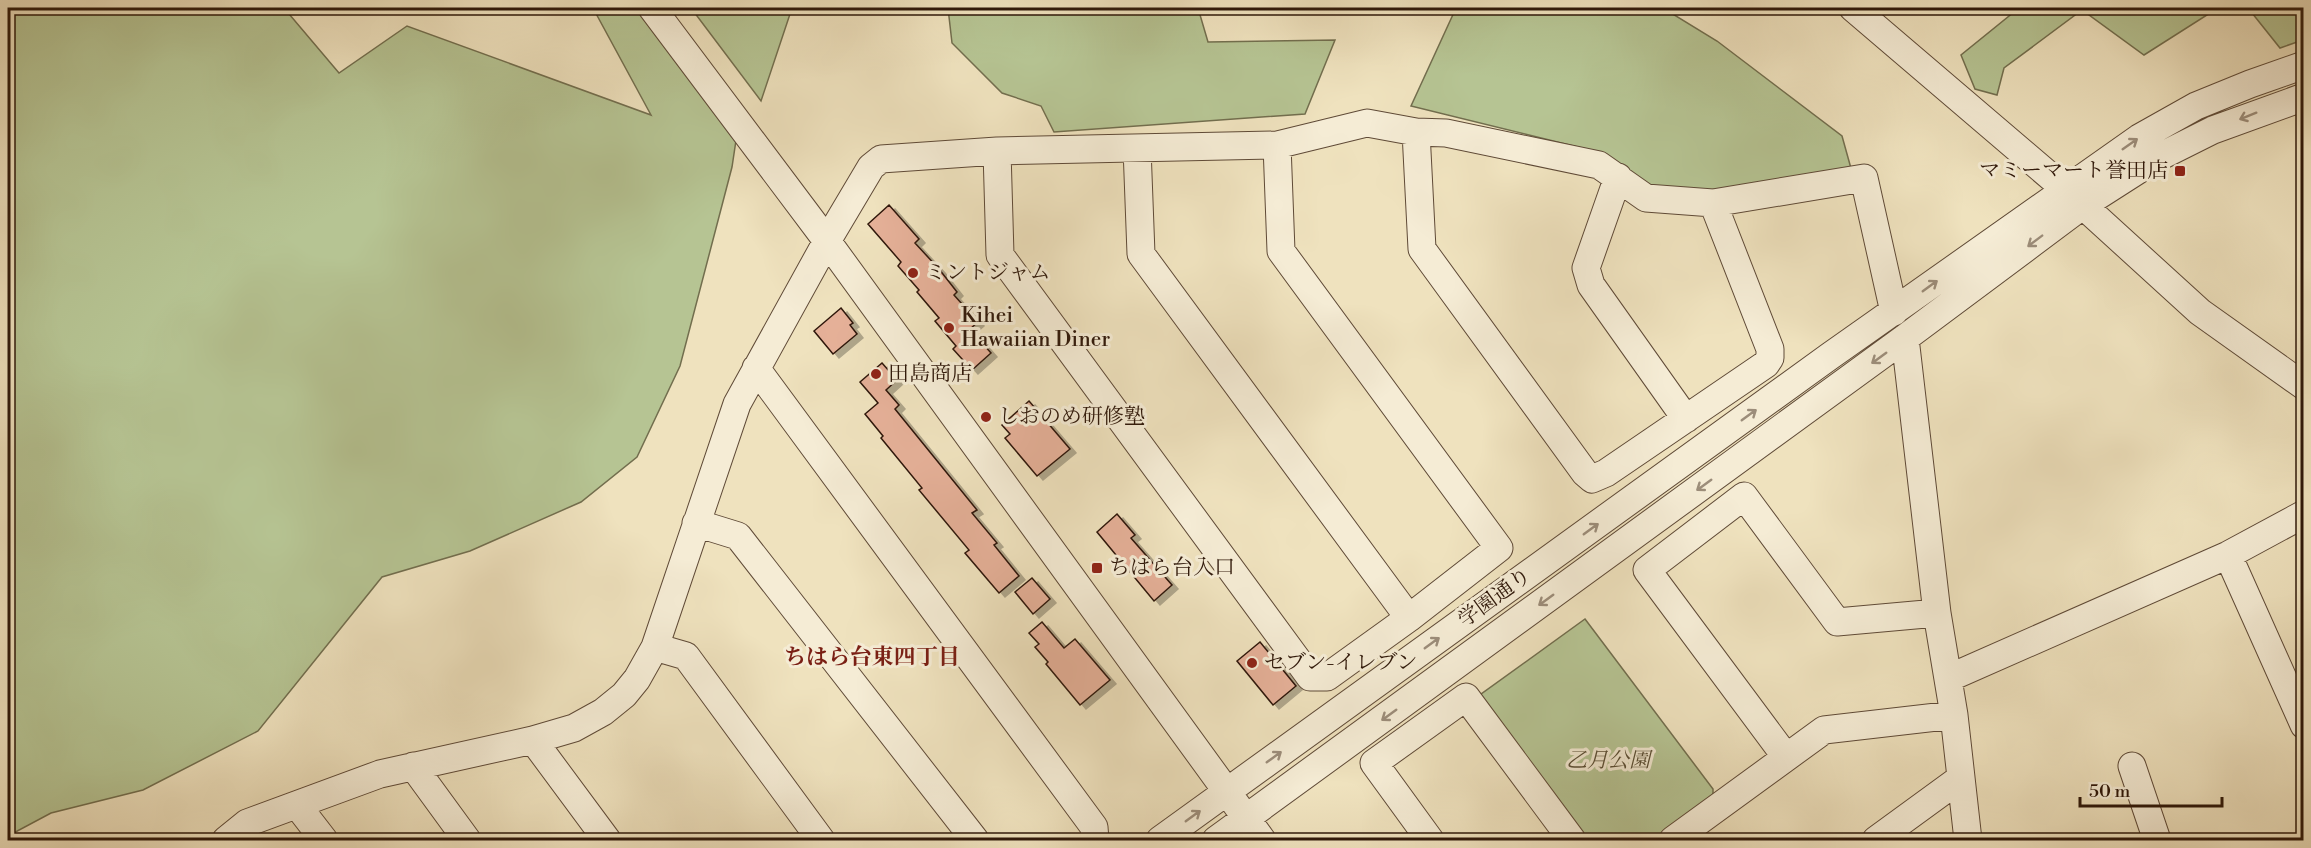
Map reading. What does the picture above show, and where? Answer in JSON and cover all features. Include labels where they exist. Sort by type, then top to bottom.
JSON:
[{"type":"street","points":[[652,8],[827,241],[1263,840]]},
{"type":"street","points":[[1853,8],[2073,198],[2200,312],[2304,386]]},
{"type":"street","points":[[2073,198],[2139,138],[2196,106],[2304,65]]},
{"type":"street","points":[[2073,198],[2213,130],[2304,97]]},
{"type":"street","points":[[226,840],[247,823],[380,774],[533,740],[574,728],[603,712],[624,695],[637,679],[655,646],[737,404],[827,241],[871,167],[881,159],[997,151],[1277,145],[1367,123],[1416,132],[1446,133],[1599,165],[1646,198],[1713,203],[1864,178],[1894,312]]},
{"type":"street","points":[[1416,132],[1422,249],[1585,474],[1592,479],[1606,473],[1686,419],[1766,364],[1770,358],[1770,349],[1713,203]]},
{"type":"street","points":[[997,151],[1000,255],[1310,677],[1327,677],[1409,618],[1499,548],[1281,251],[1277,145]]},
{"type":"street","points":[[1137,148],[1141,254],[1409,618]]},
{"type":"street","points":[[1618,177],[1586,268],[1587,277],[1686,419]]},
{"type":"street","name":"学園通り","points":[[1160,840],[1830,356],[1894,312],[2073,198]]},
{"type":"street","name":"学園通り","points":[[1216,840],[1905,338],[2073,198]]},
{"type":"street","points":[[1905,338],[1937,613],[1949,678],[1968,840]]},
{"type":"street","points":[[756,368],[1095,827],[1095,840]]},
{"type":"street","points":[[1786,757],[1647,570],[1744,495],[1837,622],[1937,613]]},
{"type":"street","points":[[1949,678],[2228,555],[2304,514]]},
{"type":"street","points":[[696,523],[738,536],[975,840]]},
{"type":"street","points":[[2228,555],[2304,725]]},
{"type":"street","points":[[655,646],[686,656],[821,840]]},
{"type":"street","points":[[1430,840],[1374,763],[1466,697],[1572,840]]},
{"type":"street","points":[[1673,840],[1824,730],[1954,715]]},
{"type":"street","points":[[533,740],[607,840]]},
{"type":"street","points":[[413,766],[467,840]]},
{"type":"street","points":[[2132,766],[2157,840]]},
{"type":"street","points":[[1876,840],[1961,778]]},
{"type":"street","points":[[297,805],[324,840]]},
{"type":"green space","points":[[8,8],[284,8],[339,73],[407,26],[651,115],[593,8],[648,8],[738,127],[732,167],[680,366],[637,457],[581,502],[470,551],[382,577],[258,731],[143,790],[51,813],[8,836]]},
{"type":"green space","points":[[691,8],[792,8],[761,101]]},
{"type":"green space","points":[[948,8],[1198,8],[1208,42],[1335,40],[1305,114],[1054,132],[1041,106],[1002,93],[952,43]]},
{"type":"green space","points":[[1456,8],[1663,8],[1717,41],[1842,136],[1852,172],[1718,195],[1651,188],[1602,153],[1411,106]]},
{"type":"green space","points":[[2019,8],[2218,8],[2144,55],[2082,10],[2004,68],[1997,95],[1975,89],[1961,55]]},
{"type":"green space","points":[[2248,8],[2303,8],[2303,40],[2280,48]]},
{"type":"green space","name":"乙月公園","points":[[1585,619],[1713,789],[1713,798],[1656,840],[1583,840],[1477,697]]},
{"type":"building","points":[[889,205],[919,239],[915,243],[939,269],[957,292],[954,295],[978,322],[970,329],[991,353],[972,370],[953,349],[956,346],[935,321],[939,318],[898,266],[901,262],[868,224]]},
{"type":"building","points":[[841,308],[853,323],[850,325],[857,334],[833,354],[814,331]]},
{"type":"building","points":[[882,363],[897,380],[886,390],[899,405],[895,409],[977,510],[972,513],[997,543],[994,545],[1019,576],[999,593],[965,553],[969,550],[919,490],[922,488],[881,438],[883,436],[865,414],[878,403],[860,382]]},
{"type":"building","points":[[1029,401],[1070,449],[1037,476],[1005,438],[1010,434],[1002,425]]},
{"type":"building","points":[[1117,514],[1135,535],[1131,538],[1172,585],[1154,601],[1097,532]]},
{"type":"building","points":[[1032,578],[1050,599],[1033,614],[1015,592]]},
{"type":"building","points":[[1042,622],[1064,648],[1075,639],[1110,680],[1080,705],[1035,647],[1039,644],[1029,633]]},
{"type":"building","points":[[1260,642],[1296,686],[1273,705],[1237,661]]},
{"type":"place","name":"マミーマート誉田店","points":[[2180,171]]},
{"type":"place","name":"ミントジャム","points":[[913,273]]},
{"type":"place","name":"Kihei Hawaiian Diner","points":[[949,328]]},
{"type":"place","name":"田島商店","points":[[876,374]]},
{"type":"place","name":"しおのめ研修塾","points":[[986,417]]},
{"type":"place","name":"ちはら台入口","points":[[1097,568]]},
{"type":"place","name":"セブン-イレブン","points":[[1252,663]]},
{"type":"district","name":"ちはら台東四丁目","points":[[872,657]]}]
